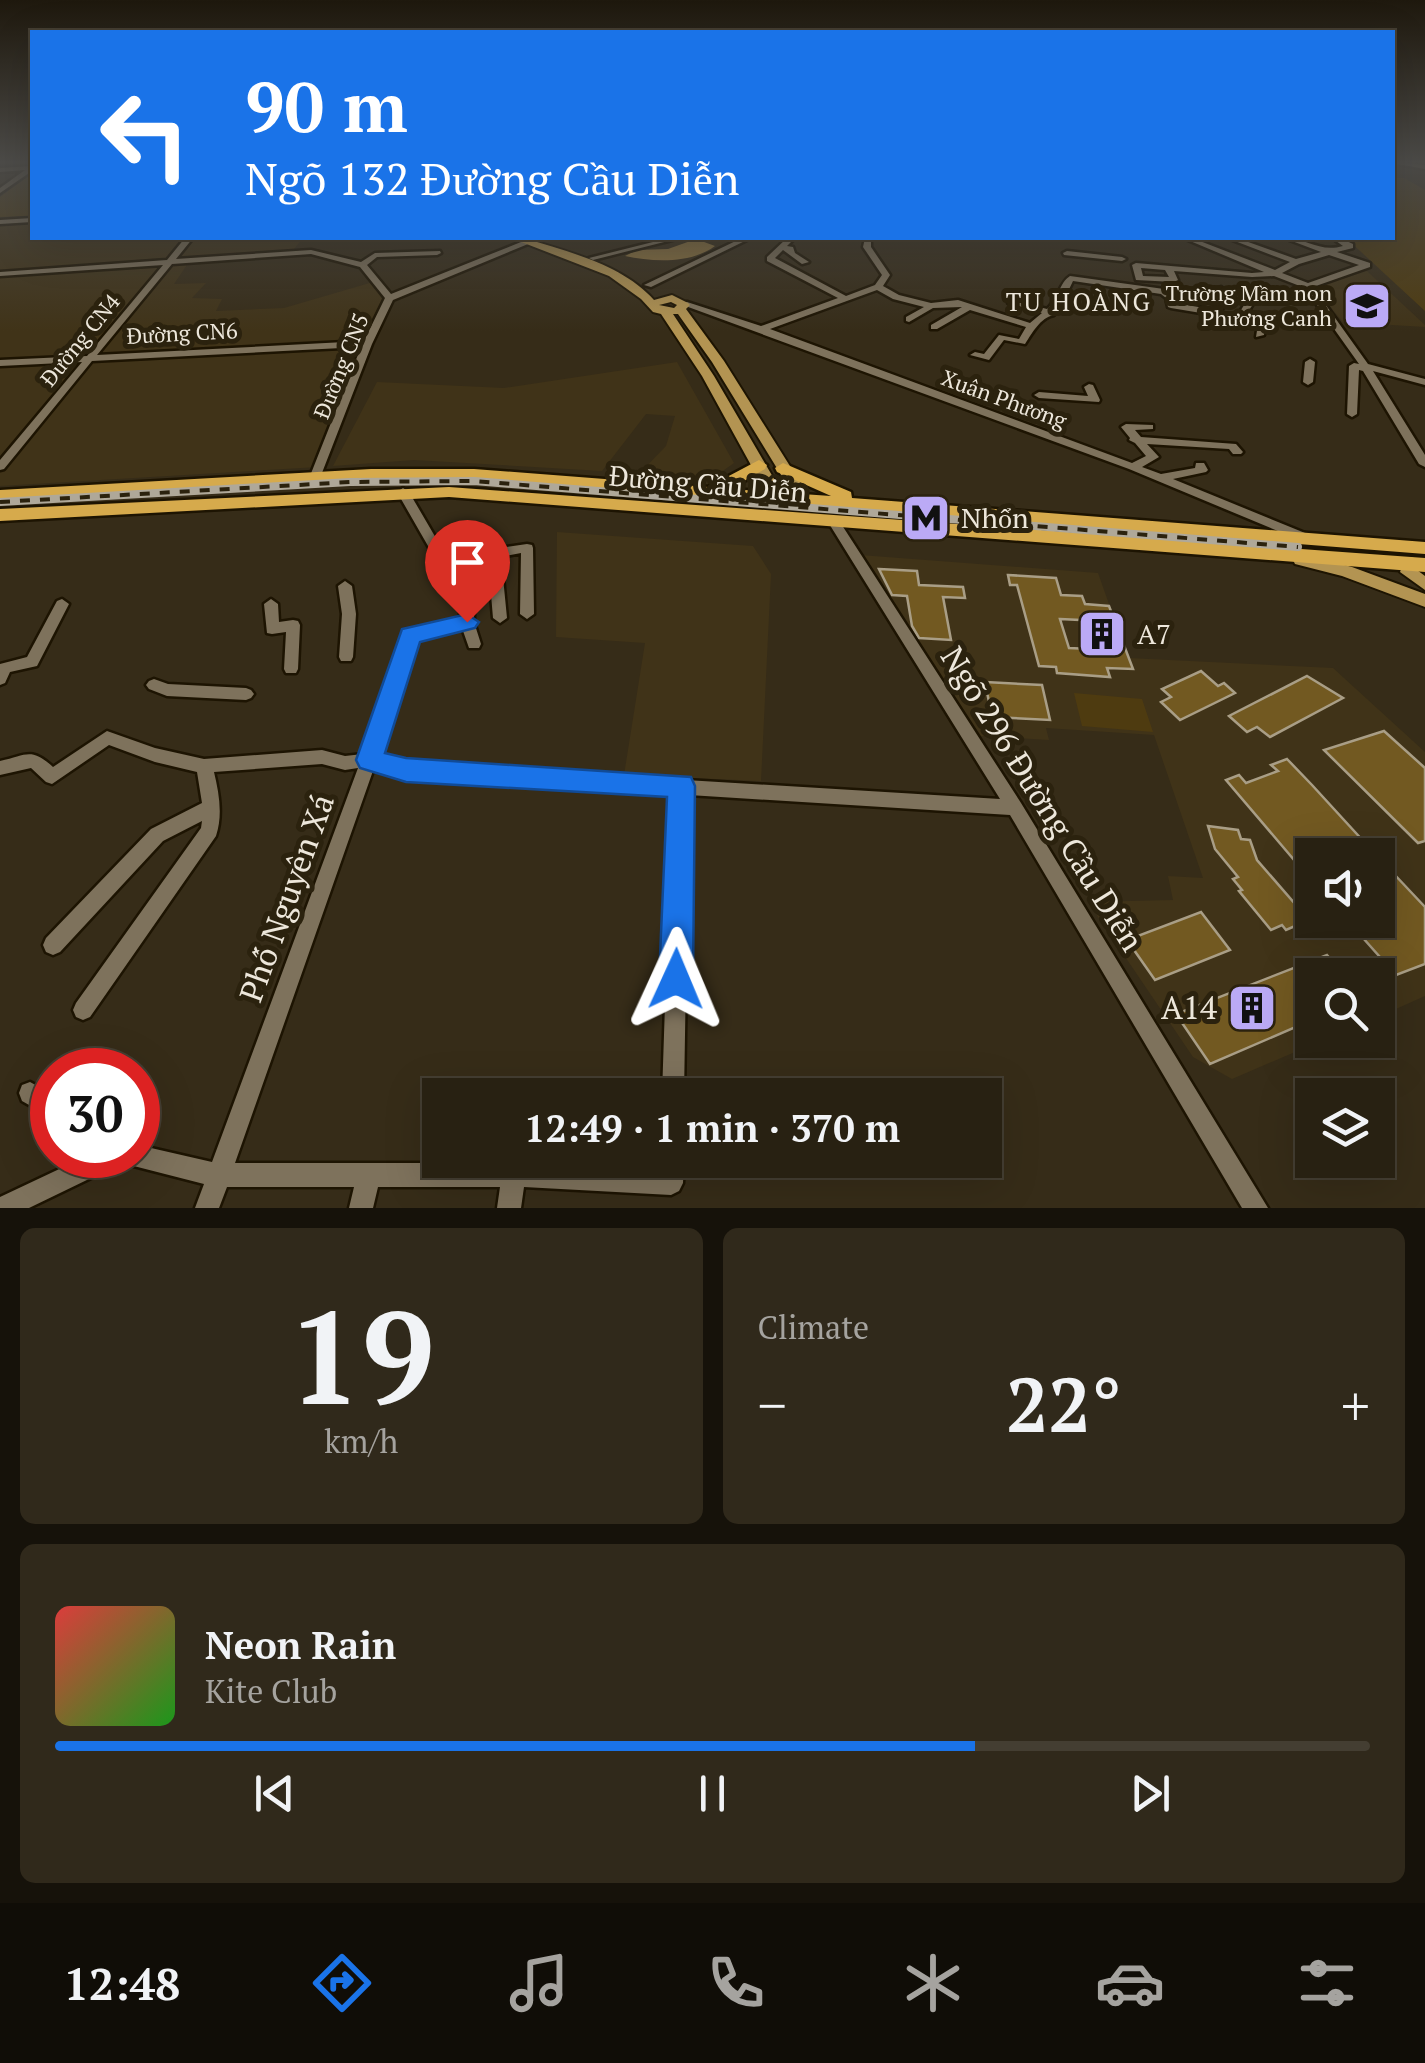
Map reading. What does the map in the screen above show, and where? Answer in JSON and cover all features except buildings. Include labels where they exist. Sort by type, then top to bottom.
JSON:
[{"type":"highway","points":[[712,492],[759,464]]},
{"type":"highway","points":[[784,468],[860,502]]},
{"type":"highway","name":"Đường Cầu Diễn","points":[[0,495],[316,476],[474,474],[1425,548]]},
{"type":"highway","points":[[61,512],[77,490]]},
{"type":"highway","name":"Đường Cầu Diễn","points":[[0,516],[403,492],[491,494],[1418,564]]},
{"type":"highway","points":[[776,496],[788,518]]},
{"type":"highway","points":[[802,498],[825,521]]},
{"type":"main road","points":[[535,240],[593,258],[648,285],[671,305],[802,498]]},
{"type":"main road","points":[[535,240],[671,305],[776,496]]},
{"type":"main road","points":[[1271,555],[1346,572],[1425,600]]},
{"type":"main road","points":[[1418,564],[1408,572],[1425,584]]},
{"type":"street","points":[[0,222],[30,220]]},
{"type":"street","name":"Đường CN4","points":[[0,466],[187,240]]},
{"type":"street","name":"Đường CN5","points":[[316,476],[366,344],[389,298],[535,240]]},
{"type":"street","points":[[593,258],[668,240]]},
{"type":"street","points":[[648,285],[743,240]]},
{"type":"street","points":[[789,240],[770,258],[846,298]]},
{"type":"street","points":[[761,330],[878,287],[886,275],[867,247],[868,240]]},
{"type":"street","points":[[1194,240],[1308,286],[1425,464]]},
{"type":"street","points":[[1236,240],[1296,262]]},
{"type":"street","points":[[1254,240],[1308,260]]},
{"type":"street","points":[[1293,240],[1367,265],[1308,286]]},
{"type":"street","points":[[1168,267],[1174,280],[1139,278],[1136,264],[1168,267],[1252,275],[1276,273],[1296,262],[1350,246],[1339,240]]},
{"type":"street","points":[[781,248],[790,249],[805,262]]},
{"type":"street","points":[[0,274],[166,264],[287,251],[327,254],[363,265],[389,298]]},
{"type":"street","points":[[363,265],[375,255],[437,253]]},
{"type":"street","points":[[1104,260],[1067,257],[1086,262],[1122,259]]},
{"type":"street","points":[[998,362],[981,356],[1002,337],[1022,342],[1031,326],[1050,313],[1070,278],[1164,292],[1171,305]]},
{"type":"street","points":[[1152,290],[1153,279]]},
{"type":"street","points":[[878,287],[896,297],[931,306]]},
{"type":"street","points":[[1218,308],[1220,290]]},
{"type":"street","points":[[909,319],[949,301],[1031,326]]},
{"type":"street","points":[[1011,301],[1050,313]]},
{"type":"street","points":[[1242,314],[1250,302]]},
{"type":"street","name":"Xuân Phương","points":[[671,305],[761,330],[1133,467],[1307,538]]},
{"type":"street","points":[[1165,318],[1164,310],[1171,305],[1207,310]]},
{"type":"street","points":[[934,327],[970,306]]},
{"type":"street","points":[[1259,335],[1263,318]]},
{"type":"street","name":"Đường CN6","points":[[0,363],[366,344]]},
{"type":"street","points":[[1308,382],[1310,362]]},
{"type":"street","points":[[1352,414],[1354,366],[1425,382]]},
{"type":"street","points":[[1039,395],[1095,400],[1090,387]]},
{"type":"street","points":[[1133,467],[1152,457],[1126,427],[1149,427]]},
{"type":"street","points":[[1134,440],[1232,446],[1237,452]]},
{"type":"street","points":[[1159,478],[1202,470],[1200,465]]},
{"type":"street","points":[[403,492],[452,576],[467,588],[467,622],[474,644]]},
{"type":"street","name":"Ngõ 296 Đường Cầu Diễn","points":[[825,521],[1015,808],[1256,1208]]},
{"type":"street","points":[[444,562],[527,548],[527,614]]},
{"type":"street","points":[[494,551],[500,618]]},
{"type":"street","points":[[346,586],[346,657]]},
{"type":"street","points":[[0,679],[4,668],[32,662],[62,604]]},
{"type":"street","points":[[272,604],[272,630],[292,625],[292,669]]},
{"type":"street","name":"Phố Nguyên Xá","points":[[206,1208],[369,760],[410,636],[467,622]]},
{"type":"street","points":[[154,685],[167,690],[246,694]]},
{"type":"street","points":[[2,764],[34,760],[52,778],[108,738],[155,755],[204,766],[322,757],[346,763],[369,760],[406,770],[1015,808]]},
{"type":"street","points":[[83,1010],[210,830],[204,766]]},
{"type":"street","points":[[673,1078],[681,786]]},
{"type":"street","points":[[52,945],[157,835],[210,808]]},
{"type":"street","points":[[160,1162],[217,1174],[422,1175]]},
{"type":"street","points":[[361,1208],[369,1175]]},
{"type":"street","points":[[3,1208],[66,1178]]},
{"type":"street","points":[[509,1208],[514,1178]]},
{"type":"shaded area","points":[[0,218],[30,218],[30,240],[301,240],[294,249],[191,259],[174,284],[206,283],[192,298],[222,299],[216,311],[284,308],[373,282],[384,303],[318,467],[0,486]]},
{"type":"shaded area","points":[[1395,218],[1425,218],[1425,311],[1348,240],[1395,240]]},
{"type":"shaded area","points":[[693,240],[715,246],[695,256],[671,260],[625,256],[637,250],[668,249]]},
{"type":"shaded area","name":"Trường Mầm non Phương Canh","points":[[1367,271],[1425,327],[1343,322],[1316,290]]},
{"type":"shaded area","points":[[677,362],[734,463],[710,480],[637,476],[666,446],[675,416],[646,414],[602,471],[414,460],[333,466],[377,382],[504,388]]},
{"type":"shaded area","points":[[557,532],[753,546],[771,574],[761,781],[624,775],[645,643],[556,637]]},
{"type":"shaded area","points":[[860,555],[1098,573],[1128,658],[1333,668],[1425,752],[1425,996],[1395,1009],[1395,958],[1295,958],[1295,1052],[1232,1079],[1193,1057],[1088,902],[1173,900],[1168,876],[1203,878],[1154,735],[1046,728],[1049,740],[981,736]]},
{"type":"shaded area","points":[[1074,693],[1142,699],[1153,732],[1082,726]]},
{"type":"railway","points":[[0,502],[350,482],[474,481],[1298,547]]},
{"type":"place","name":"Trường Mầm non Phương Canh","points":[[1367,306]]},
{"type":"place","name":"Nhổn","points":[[926,518]]},
{"type":"place","name":"A7","points":[[1102,634]]},
{"type":"place","name":"A14","points":[[1252,1008]]},
{"type":"district","name":"TU HOÀNG","points":[[1079,302]]},
{"type":"route","points":[[467,622],[410,636],[369,760],[406,770],[681,786],[676,979]]}]
